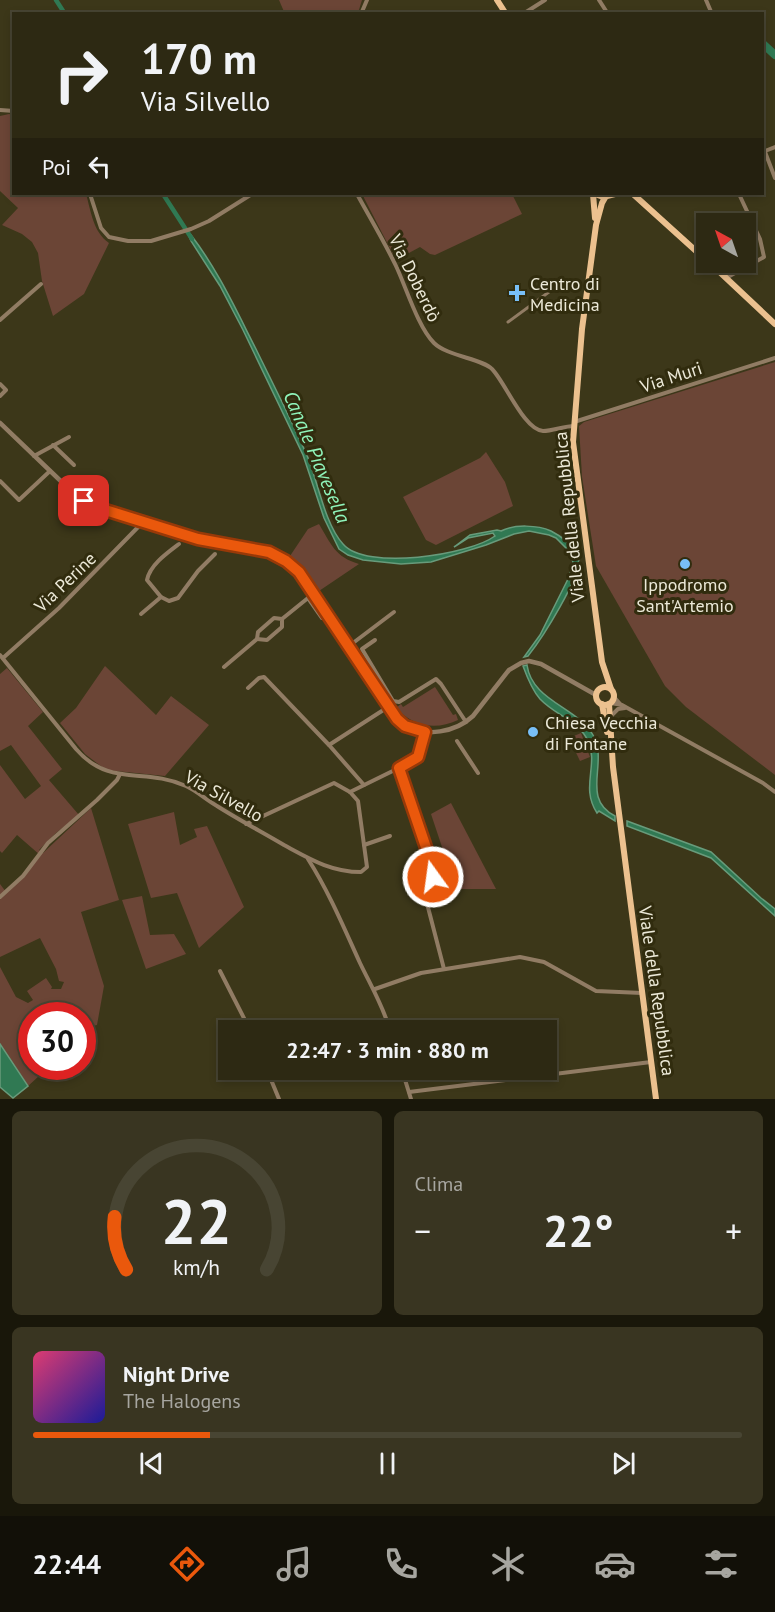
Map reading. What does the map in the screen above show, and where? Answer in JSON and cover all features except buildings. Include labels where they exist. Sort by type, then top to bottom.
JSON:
[{"type":"main road","points":[[594,195],[596,225]]},
{"type":"main road","points":[[596,225],[602,202],[610,195]]},
{"type":"main road","points":[[628,195],[657,214]]},
{"type":"main road","points":[[635,195],[696,250]]},
{"type":"main road","name":"Viale della Repubblica","points":[[596,225],[582,329],[573,442],[602,662],[611,689],[609,702],[611,744],[656,1099]]},
{"type":"main road","points":[[721,273],[775,324]]},
{"type":"main road","name":"Viale della Repubblica","points":[[602,662],[598,701],[609,702]]},
{"type":"main road","points":[[599,691],[611,689]]},
{"type":"main road","name":"Viale della Repubblica","points":[[609,702],[611,744]]},
{"type":"street","points":[[526,12],[545,0]]},
{"type":"street","points":[[775,147],[765,151],[775,178]]},
{"type":"street","points":[[90,195],[101,228],[113,239],[151,241],[198,227],[250,195]]},
{"type":"street","name":"Via Doberdò","points":[[358,195],[430,338],[441,348],[490,366],[523,415],[536,429],[540,431],[574,424]]},
{"type":"street","points":[[726,278],[764,257],[760,239],[738,195]]},
{"type":"street","points":[[0,320],[41,284]]},
{"type":"street","points":[[508,322],[553,289]]},
{"type":"street","points":[[530,299],[533,303]]},
{"type":"street","name":"Via Muri","points":[[574,424],[775,358]]},
{"type":"street","points":[[0,384],[6,390],[0,396]]},
{"type":"street","points":[[0,423],[76,495],[87,502],[102,509],[198,539],[275,555],[295,568],[331,618],[388,707],[405,726],[436,733],[466,722],[509,670],[521,663],[541,664],[589,690],[599,691]]},
{"type":"street","points":[[34,456],[69,437]]},
{"type":"street","points":[[53,445],[74,465]]},
{"type":"street","points":[[0,481],[19,500],[50,471]]},
{"type":"street","name":"Via Perine","points":[[1,656],[59,608],[143,522]]},
{"type":"street","points":[[179,544],[148,573],[147,580],[165,600],[174,601],[215,554]]},
{"type":"street","points":[[224,667],[257,639],[259,630],[274,618],[282,619],[308,598],[312,590]]},
{"type":"street","points":[[141,614],[161,597]]},
{"type":"street","points":[[308,598],[322,618],[331,618]]},
{"type":"street","points":[[348,646],[394,612]]},
{"type":"street","points":[[257,639],[267,640],[282,627],[282,619]]},
{"type":"street","points":[[375,640],[362,649],[393,701],[399,702],[434,680],[438,680],[466,722]]},
{"type":"street","name":"Via Silvello","points":[[1,656],[85,759],[98,769],[108,773],[145,776],[184,785],[246,824],[308,859],[327,867],[349,872],[364,871],[368,867],[358,801]]},
{"type":"street","points":[[248,688],[259,678],[264,677],[330,745],[364,785]]},
{"type":"street","points":[[378,691],[385,686]]},
{"type":"street","points":[[609,702],[624,706],[763,783],[775,792]]},
{"type":"street","points":[[609,719],[615,711],[624,706]]},
{"type":"street","points":[[330,745],[388,707]]},
{"type":"street","points":[[350,792],[418,757],[425,732]]},
{"type":"street","points":[[457,741],[477,773]]},
{"type":"street","points":[[399,768],[433,868],[433,877]]},
{"type":"street","points":[[0,897],[23,876],[52,839],[97,800],[120,774]]},
{"type":"street","points":[[246,824],[334,783],[350,792],[358,801]]},
{"type":"street","points":[[358,801],[360,790],[364,785]]},
{"type":"street","points":[[257,830],[257,823],[264,817]]},
{"type":"street","points":[[364,845],[390,836]]},
{"type":"street","points":[[308,859],[322,882],[364,972],[375,989],[386,1020]]},
{"type":"street","points":[[322,882],[321,872],[327,867]]},
{"type":"street","points":[[423,888],[444,969]]},
{"type":"street","points":[[375,989],[421,973],[526,957],[544,962],[596,991],[642,993]]},
{"type":"street","points":[[220,971],[245,1020]]},
{"type":"street","points":[[409,1092],[651,1062]]},
{"type":"street","points":[[271,1080],[279,1099]]},
{"type":"street","points":[[405,1080],[411,1099]]},
{"type":"shaded area","points":[[279,0],[362,0],[358,12],[284,12]]},
{"type":"shaded area","points":[[12,115],[12,195],[86,195],[96,227],[109,243],[84,294],[53,316],[42,281],[38,253],[32,242],[22,234],[2,225],[18,208],[0,191],[0,116]]},
{"type":"shaded area","points":[[363,195],[512,195],[522,214],[435,255],[420,247],[396,260]]},
{"type":"shaded area","points":[[191,235],[218,276],[256,349],[303,446],[327,516],[343,544],[355,552],[373,557],[418,557],[464,549],[495,536],[493,533],[468,538],[454,547],[470,535],[526,526],[551,531],[574,548],[578,555],[575,576],[560,607],[528,656],[524,657],[540,635],[569,577],[573,563],[571,553],[556,538],[529,531],[431,562],[401,564],[363,560],[339,549],[324,518],[303,455],[243,330],[220,286],[191,241],[189,236]]},
{"type":"shaded area","name":"Ippodromo Sant'Artemio","points":[[775,362],[775,775],[686,707],[665,686],[596,566],[582,477],[579,426],[584,422]]},
{"type":"shaded area","points":[[486,452],[505,482],[513,506],[436,545],[426,540],[403,497],[480,458]]},
{"type":"shaded area","points":[[319,524],[339,554],[359,564],[319,591],[305,570],[290,556],[308,529]]},
{"type":"shaded area","points":[[527,665],[537,687],[577,717],[593,735],[597,746],[599,800],[615,816],[615,821],[599,811],[597,813],[592,803],[590,785],[592,759],[588,741],[579,728],[546,705],[537,695],[523,666]]},
{"type":"shaded area","points":[[105,666],[156,715],[171,696],[209,725],[165,776],[106,770],[85,754],[60,723],[76,708]]},
{"type":"shaded area","points":[[7,668],[43,712],[28,726],[62,769],[49,780],[79,815],[39,850],[43,853],[91,808],[119,900],[81,912],[104,986],[97,1025],[96,1002],[30,1002],[33,1000],[27,991],[46,978],[51,989],[61,989],[64,982],[59,981],[56,969],[40,938],[0,957],[0,884],[6,892],[24,877],[40,855],[17,835],[2,853],[0,851],[0,765],[25,799],[41,786],[11,745],[0,751],[0,674]]},
{"type":"shaded area","points":[[435,687],[458,720],[441,725],[425,725],[410,719],[396,708],[401,704],[403,707]]},
{"type":"shaded area","points":[[581,733],[590,757],[580,761],[569,738]]},
{"type":"shaded area","points":[[451,803],[496,889],[459,889],[431,814]]},
{"type":"shaded area","points":[[174,812],[180,845],[197,837],[194,829],[207,826],[244,907],[199,948],[177,893],[151,898],[128,824]]},
{"type":"shaded area","points":[[627,821],[711,852],[775,909],[775,916],[711,858],[627,826]]},
{"type":"shaded area","points":[[142,896],[150,935],[174,934],[186,954],[146,969],[122,900]]},
{"type":"shaded area","points":[[0,967],[16,997],[26,1002],[18,1002],[18,1071],[0,1044]]},
{"type":"shaded area","points":[[0,1044],[18,1071],[18,1080],[24,1080],[28,1086],[13,1098],[0,1087]]},
{"type":"shaded area","points":[[24,1080],[35,1080],[28,1086]]},
{"type":"waterway","name":"Canale Piavesella","points":[[56,0],[64,12]]},
{"type":"waterway","points":[[764,45],[775,55]]},
{"type":"waterway","name":"Canale Piavesella","points":[[164,195],[192,239]]},
{"type":"place","name":"Centro di Medicina","points":[[517,293]]},
{"type":"place","name":"Ippodromo Sant'Artemio","points":[[685,564]]},
{"type":"place","name":"Chiesa Vecchia di Fontane","points":[[533,732]]},
{"type":"route","points":[[84,501],[102,509],[198,539],[269,552],[286,561],[299,572],[397,719],[405,726],[425,732],[421,752],[416,760],[399,768],[433,868],[433,877]]}]
